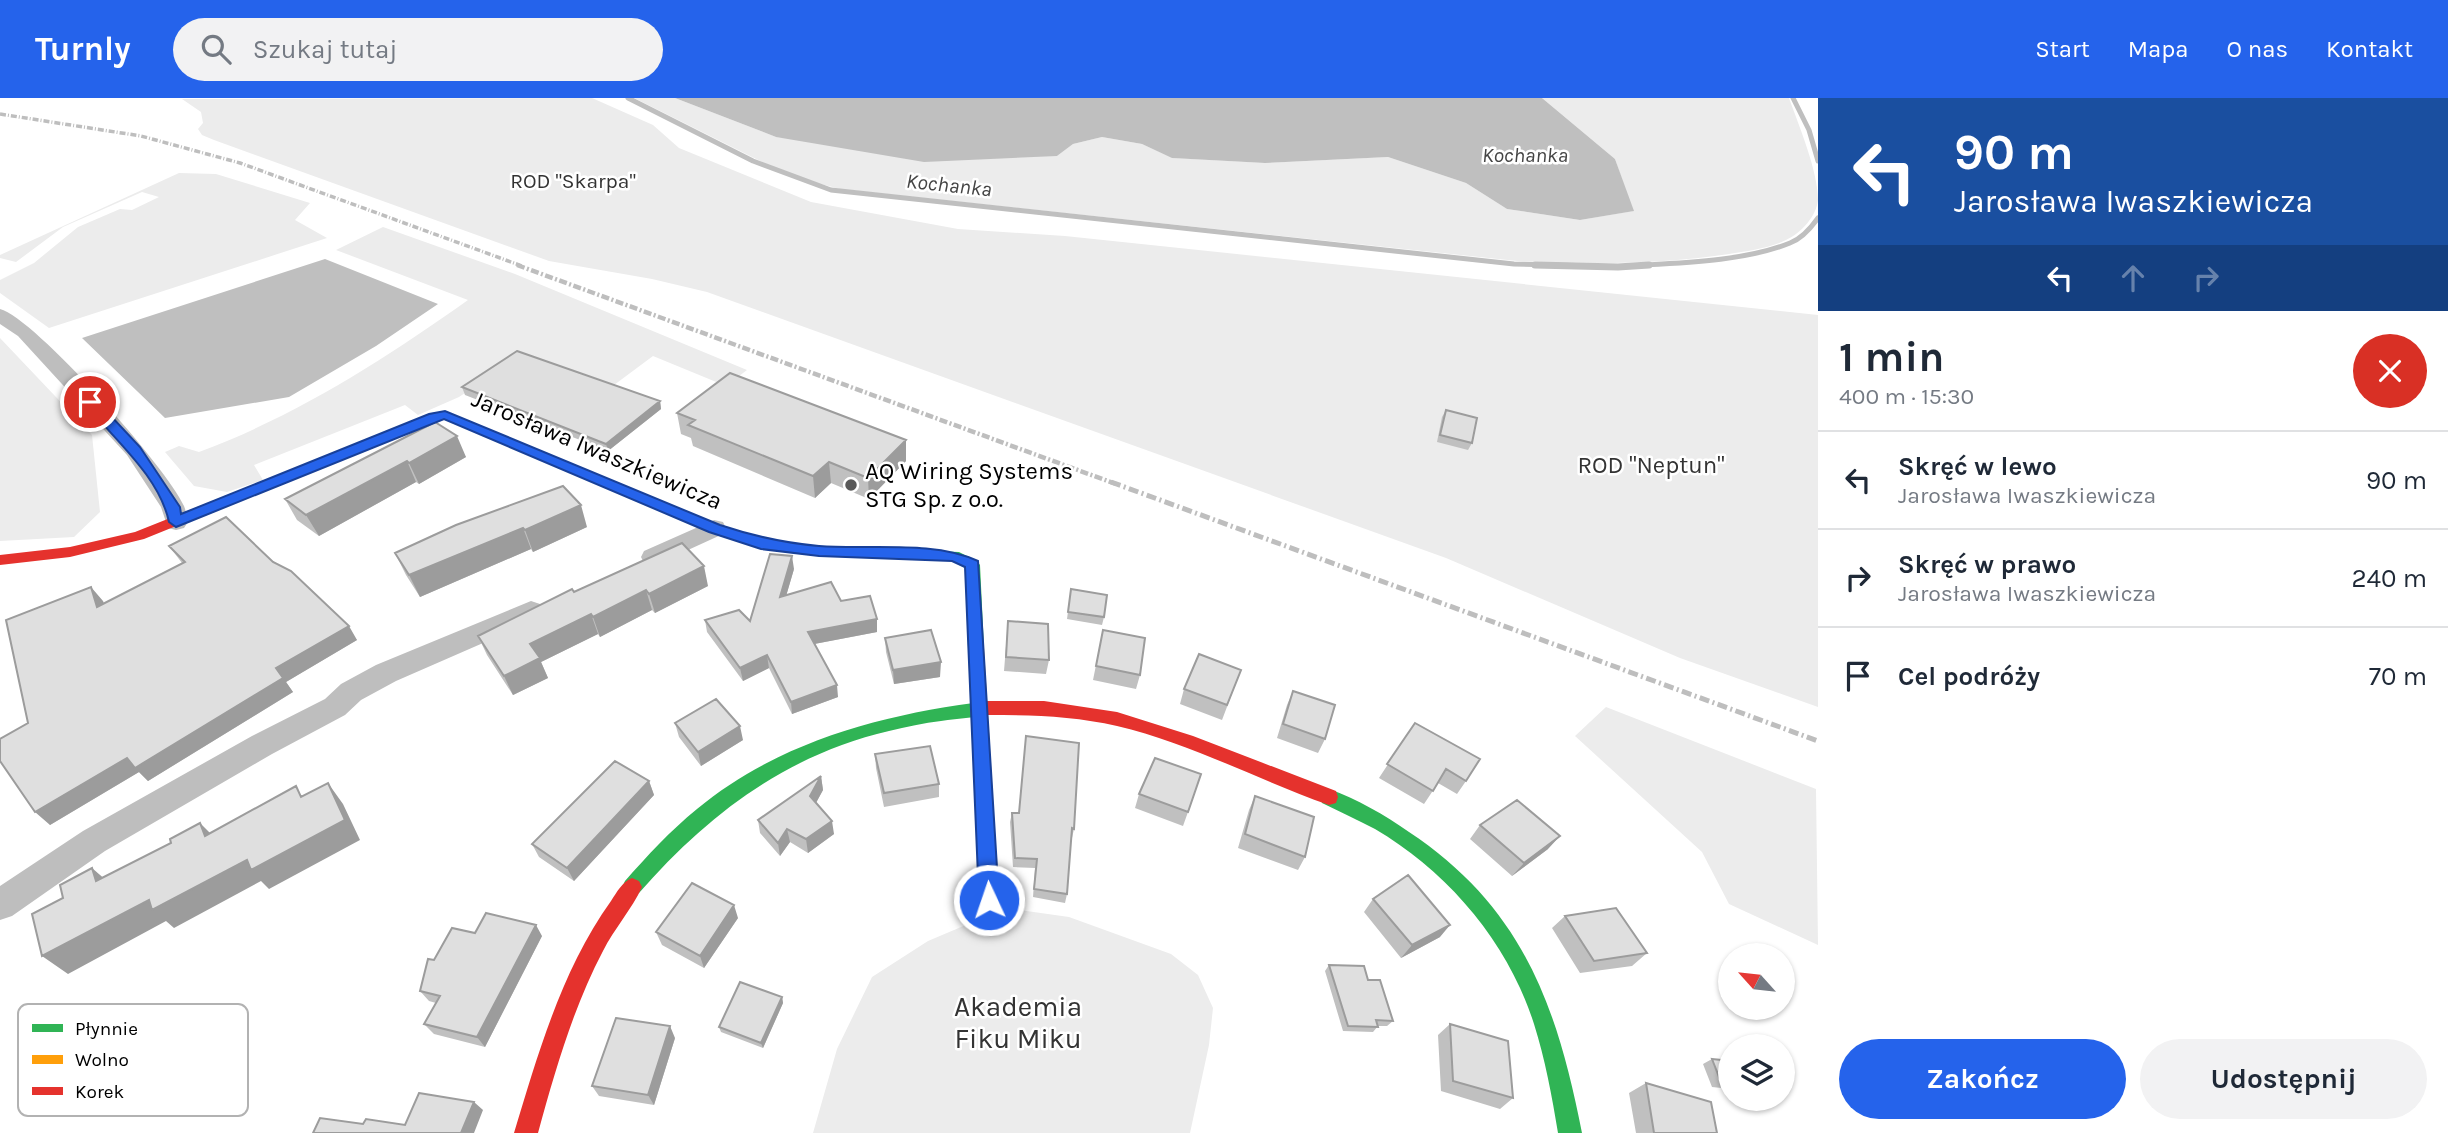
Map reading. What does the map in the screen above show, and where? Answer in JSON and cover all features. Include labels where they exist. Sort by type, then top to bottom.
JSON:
[{"type":"street","points":[[0,316],[25,332],[135,450],[173,507],[176,522]]},
{"type":"street","name":"Jarosława Iwaszkiewicza","points":[[0,560],[37,558],[93,549],[139,536],[434,417],[445,415],[715,528],[761,544],[819,551],[954,556],[972,565],[981,706]]},
{"type":"street","points":[[629,568],[715,528]]},
{"type":"street","points":[[0,905],[94,841],[262,745],[335,707],[351,692],[386,673],[549,604]]},
{"type":"street","points":[[981,706],[989,900]]},
{"type":"street","points":[[527,1133],[556,1030],[580,970],[604,926],[629,890],[680,833],[715,805],[762,774],[823,745],[862,730],[900,720],[981,706],[1068,710],[1153,729],[1298,782],[1365,814],[1420,849],[1468,893],[1492,921],[1524,968],[1552,1033],[1562,1070],[1570,1133]]},
{"type":"green space","name":"ROD \"Neptun\"","points":[[592,98],[653,125],[679,148],[811,202],[958,229],[1065,236],[1818,315],[1818,707],[1680,658],[1446,558],[707,292],[652,279],[549,261],[214,140],[202,135],[198,129],[203,123],[201,112],[182,99]]},
{"type":"green space","points":[[634,98],[675,98],[776,137],[1057,156],[1073,144],[1102,137],[1142,144],[1173,158],[1265,163],[1388,157],[1466,183],[1507,209],[1580,220],[1633,211],[1615,159],[1542,98],[1789,98],[1811,162],[1818,200],[1811,218],[1797,233],[1780,243],[1758,249],[1702,258],[1649,262],[1517,261],[840,189],[790,176]]},
{"type":"green space","points":[[179,173],[216,174],[310,203],[295,220],[327,238],[49,328],[0,293],[0,280],[34,263],[78,227],[120,209],[132,210],[159,197],[142,192],[63,227],[16,262],[0,258],[0,255]]},
{"type":"green space","points":[[383,227],[515,274],[747,370],[726,386],[653,356],[610,388],[521,356],[459,397],[418,415],[405,405],[254,465],[263,480],[227,492],[194,486],[165,452],[179,446],[199,452],[305,404],[405,344],[468,300],[336,250]]},
{"type":"green space","points":[[0,338],[92,435],[100,512],[74,537],[0,541]]},
{"type":"green space","points":[[1606,707],[1816,789],[1818,945],[1729,904],[1702,852],[1575,736]]},
{"type":"green space","name":"Akademia Fiku Miku","points":[[1006,908],[1069,917],[1171,954],[1198,975],[1213,1008],[1209,1045],[1190,1133],[813,1133],[837,1049],[872,977],[928,941]]},
{"type":"water","name":"Kochanka","points":[[675,98],[1542,98],[1615,159],[1634,211],[1580,220],[1507,209],[1466,183],[1388,157],[1265,163],[1172,158],[1142,144],[1102,137],[1073,144],[1057,156],[924,162],[776,137]]},
{"type":"water","points":[[325,259],[438,304],[376,346],[289,397],[165,418],[82,338]]},
{"type":"building","points":[[517,351],[660,401],[606,444],[462,387]]},
{"type":"building","points":[[730,373],[906,440],[868,478],[829,462],[813,476],[688,425],[695,420],[677,413]]},
{"type":"building","points":[[1446,410],[1477,418],[1472,443],[1440,435]]},
{"type":"building","points":[[435,422],[457,436],[306,515],[285,499]]},
{"type":"building","points":[[563,486],[581,505],[525,530],[523,528],[409,575],[395,553],[456,525]]},
{"type":"building","points":[[226,517],[273,562],[291,571],[349,626],[276,668],[283,678],[135,768],[127,758],[35,812],[0,761],[0,739],[28,723],[6,620],[91,587],[97,607],[185,562],[169,546]]},
{"type":"building","points":[[682,543],[704,566],[649,594],[646,590],[593,617],[591,614],[530,644],[540,658],[504,676],[478,636],[572,589],[574,592]]},
{"type":"building","points":[[770,554],[792,556],[780,597],[831,582],[841,601],[870,596],[877,619],[808,632],[837,685],[791,702],[767,655],[740,668],[705,620],[739,610],[750,621]]},
{"type":"building","points":[[1071,589],[1107,595],[1104,617],[1068,612]]},
{"type":"building","points":[[1008,621],[1048,624],[1049,660],[1006,657]]},
{"type":"building","points":[[931,630],[941,662],[893,670],[885,638]]},
{"type":"building","points":[[1103,630],[1145,638],[1140,675],[1096,666]]},
{"type":"building","points":[[1199,654],[1241,670],[1227,705],[1184,689]]},
{"type":"building","points":[[1293,691],[1335,705],[1325,739],[1283,724]]},
{"type":"building","points":[[716,699],[740,726],[698,752],[675,723]]},
{"type":"building","points":[[1415,723],[1480,759],[1466,781],[1446,769],[1433,791],[1387,764]]},
{"type":"building","points":[[1026,736],[1079,743],[1067,894],[1034,889],[1037,859],[1015,858],[1012,813],[1019,813]]},
{"type":"building","points":[[930,746],[939,784],[884,793],[875,754]]},
{"type":"building","points":[[1155,758],[1201,774],[1188,812],[1139,794]]},
{"type":"building","points":[[615,761],[649,781],[567,868],[532,844]]},
{"type":"building","points":[[821,776],[810,796],[832,821],[806,839],[787,829],[778,843],[758,820]]},
{"type":"building","points":[[328,783],[345,820],[251,870],[247,860],[152,910],[149,900],[42,956],[32,914],[63,898],[60,885],[92,868],[96,881],[171,843],[170,839],[200,823],[205,836],[296,786],[301,797]]},
{"type":"building","points":[[1255,796],[1314,817],[1305,857],[1245,834]]},
{"type":"building","points":[[1517,800],[1560,836],[1524,863],[1480,825]]},
{"type":"building","points":[[1408,875],[1450,925],[1412,945],[1373,899]]},
{"type":"building","points":[[692,883],[734,905],[700,956],[656,932]]},
{"type":"building","points":[[1616,908],[1647,953],[1594,961],[1565,916]]},
{"type":"building","points":[[486,913],[536,925],[477,1037],[424,1024],[440,996],[420,991],[428,959],[434,960],[452,928],[475,933]]},
{"type":"building","points":[[1329,965],[1364,966],[1368,980],[1380,980],[1393,1021],[1376,1020],[1378,1027],[1348,1026]]},
{"type":"building","points":[[740,982],[782,997],[761,1043],[719,1027]]},
{"type":"building","points":[[616,1018],[670,1026],[648,1095],[592,1086]]},
{"type":"building","points":[[1450,1024],[1508,1041],[1513,1098],[1453,1081]]},
{"type":"building","points":[[1712,1059],[1718,1060],[1718,1074]]},
{"type":"building","points":[[1646,1083],[1711,1102],[1717,1133],[1654,1133]]},
{"type":"building","points":[[419,1093],[474,1102],[461,1133],[313,1133],[320,1118],[363,1124],[366,1119],[405,1125]]},
{"type":"waterway","name":"Kochanka","points":[[628,98],[753,161],[831,190],[1514,264],[1596,266]]},
{"type":"waterway","name":"Kochanka","points":[[1793,98],[1809,130],[1818,161]]},
{"type":"waterway","name":"Kochanka","points":[[1626,266],[1752,254],[1798,239],[1818,218]]},
{"type":"waterway","name":"Kochanka","points":[[1535,265],[1649,265]]},
{"type":"railway","points":[[0,114],[141,136],[240,163],[522,266]]},
{"type":"railway","points":[[517,265],[1116,484]]},
{"type":"railway","points":[[1111,482],[1818,741]]},
{"type":"traffic: fast","points":[[376,440],[445,415],[714,528],[761,544],[819,551],[954,556],[972,565],[976,648]]},
{"type":"traffic: fast","points":[[632,887],[667,848],[705,813],[746,784],[791,760],[838,740],[886,725],[937,714],[988,708]]},
{"type":"traffic: fast","points":[[1329,797],[1383,824],[1428,855],[1467,890],[1499,930],[1524,973],[1544,1022],[1559,1075],[1570,1133]]},
{"type":"traffic: slow","points":[[976,648],[989,900]]},
{"type":"traffic: jam","points":[[0,560],[70,552],[139,536],[376,440]]},
{"type":"traffic: jam","points":[[988,708],[1044,708],[1117,719],[1187,741],[1329,797]]},
{"type":"traffic: jam","points":[[526,1133],[556,1036],[581,974],[596,944],[632,887]]},
{"type":"place","name":"AQ Wiring Systems STG Sp. z o.o.","points":[[851,485]]},
{"type":"route","points":[[90,402],[135,450],[173,507],[176,522],[434,417],[445,415],[715,528],[761,544],[819,551],[954,556],[972,565],[980,680],[980,734],[989,900]]},
{"type":"park label","name":"ROD \"Skarpa\"","points":[[573,181]]}]
